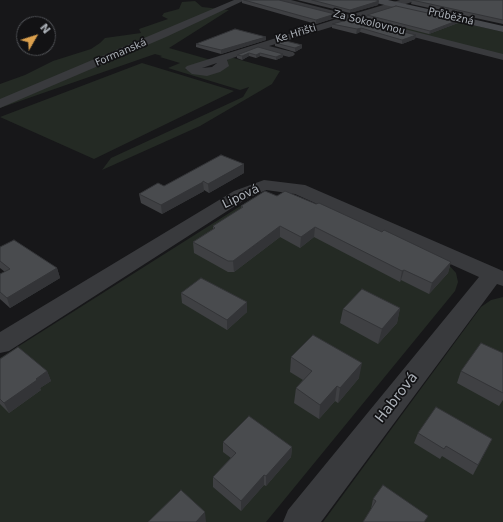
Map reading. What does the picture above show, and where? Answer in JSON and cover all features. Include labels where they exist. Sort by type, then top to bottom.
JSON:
[{"type":"street","name":"Formanská","points":[[0,104],[241,0]]},
{"type":"street","name":"Za Sokolovnou","points":[[281,0],[503,57]]},
{"type":"street","name":"Průběžná","points":[[376,0],[503,28]]},
{"type":"street","name":"Ke Hřišti","points":[[220,59],[257,46],[409,0]]},
{"type":"street","points":[[206,7],[220,9]]},
{"type":"street","points":[[257,46],[289,54]]},
{"type":"street","name":"Lipová","points":[[0,344],[240,195],[264,185],[299,190],[498,277]]},
{"type":"street","name":"Habrová","points":[[300,522],[498,277]]},
{"type":"shaded area","points":[[195,1],[202,7],[229,10],[169,48],[211,60],[185,69],[193,72],[221,68],[230,57],[280,71],[272,84],[200,126],[102,170],[111,158],[243,97],[249,87],[240,90],[168,68],[180,63],[155,54],[0,108],[0,84],[25,75],[53,61],[91,49],[105,38],[141,33],[139,29],[168,19],[162,16],[164,13],[179,9],[182,2]]},
{"type":"shaded area","points":[[417,12],[503,32],[503,55],[379,24]]},
{"type":"shaded area","points":[[142,63],[234,91],[94,159],[0,117]]},
{"type":"shaded area","points":[[269,197],[448,264],[456,273],[458,282],[455,291],[266,522],[0,522],[0,358],[253,198]]},
{"type":"shaded area","points":[[503,297],[503,522],[323,522],[481,307],[491,300]]},
{"type":"building","points":[[244,0],[279,0],[335,14],[316,20]]},
{"type":"building","points":[[312,0],[376,0],[379,1],[350,10]]},
{"type":"building","points":[[412,0],[503,0],[503,20]]},
{"type":"building","points":[[396,6],[459,20],[430,31],[367,15]]},
{"type":"building","points":[[351,19],[416,35],[402,40],[361,28],[357,29],[332,24]]},
{"type":"building","points":[[235,29],[266,37],[221,50],[196,44]]},
{"type":"building","points":[[282,40],[302,45],[295,48],[275,43]]},
{"type":"building","points":[[258,47],[283,54],[276,57],[260,53],[256,55],[249,53],[242,56],[237,55]]},
{"type":"building","points":[[221,155],[244,164],[208,184],[203,181],[161,205],[139,194],[158,183],[164,186]]},
{"type":"building","points":[[265,191],[277,196],[285,191],[316,204],[319,203],[382,232],[384,230],[451,262],[432,283],[404,270],[402,271],[315,227],[301,237],[280,226],[233,261],[228,261],[193,242],[215,228],[213,226],[243,207],[241,206]]},
{"type":"building","points":[[14,240],[57,268],[7,298],[0,292],[0,274],[10,269],[0,261],[0,247]]},
{"type":"building","points":[[201,278],[247,302],[227,320],[181,293]]},
{"type":"building","points":[[362,289],[400,308],[382,329],[343,309]]},
{"type":"building","points":[[313,335],[362,363],[340,388],[337,386],[320,405],[296,388],[312,371],[291,357]]},
{"type":"building","points":[[481,343],[503,353],[503,393],[461,371]]},
{"type":"building","points":[[18,347],[47,371],[36,379],[37,380],[4,403],[0,399],[0,359]]},
{"type":"building","points":[[436,407],[492,439],[478,465],[446,446],[444,449],[418,433]]},
{"type":"building","points":[[249,416],[292,447],[241,501],[213,477],[236,453],[223,442]]},
{"type":"building","points":[[383,485],[428,516],[424,522],[363,522],[376,501],[373,499]]},
{"type":"building","points":[[181,490],[205,512],[196,522],[148,522]]}]
